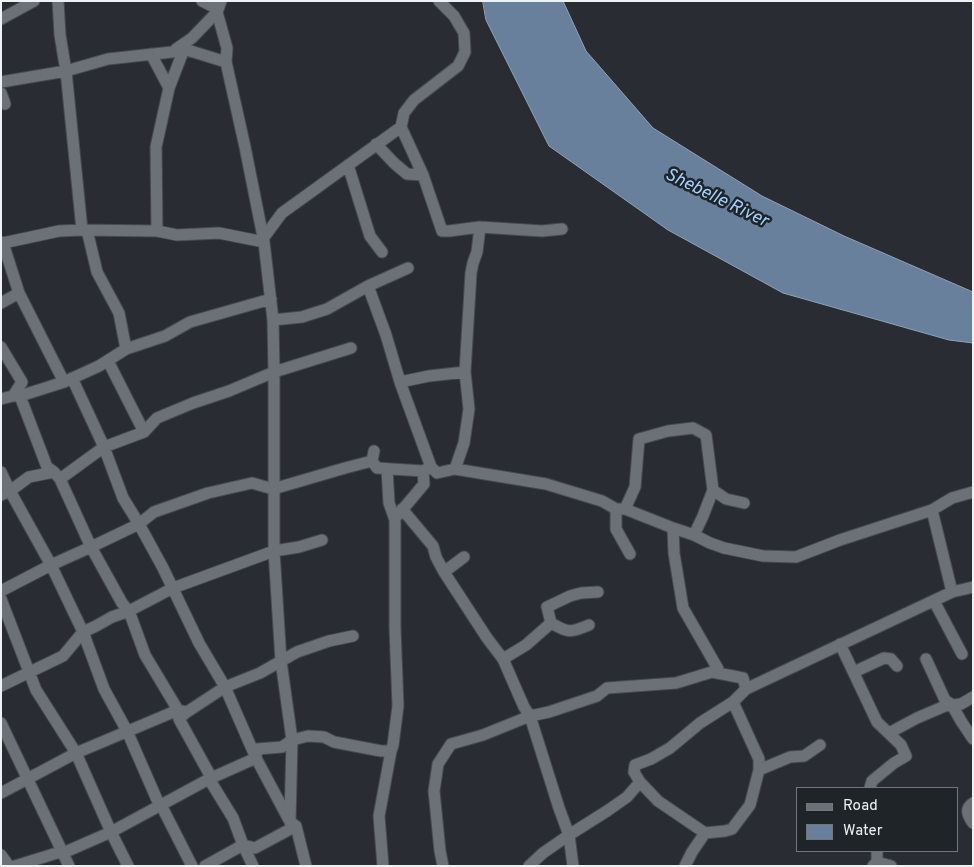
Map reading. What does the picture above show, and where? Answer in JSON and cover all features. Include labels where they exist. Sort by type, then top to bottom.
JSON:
[{"type":"street","points":[[1,19],[34,1]]},
{"type":"street","points":[[58,1],[60,35],[66,70],[84,230],[97,272],[119,313],[126,349]]},
{"type":"street","points":[[202,1],[219,8]]},
{"type":"street","points":[[438,1],[454,16],[464,33],[465,52],[458,66],[414,100],[404,114],[401,127],[423,175],[442,231],[480,228],[542,231],[562,228]]},
{"type":"street","points":[[172,52],[192,38],[219,8]]},
{"type":"street","points":[[219,8],[227,48],[226,62],[263,241],[273,320],[274,551],[281,661],[292,740],[293,824]]},
{"type":"street","points":[[1,82],[66,70],[108,59],[184,49],[226,62]]},
{"type":"street","points":[[158,231],[156,147],[169,88],[184,49]]},
{"type":"street","points":[[151,54],[169,88]]},
{"type":"street","points":[[263,241],[282,213],[401,127]]},
{"type":"street","points":[[376,144],[406,174],[423,175]]},
{"type":"street","points":[[348,165],[370,236],[382,252]]},
{"type":"street","points":[[455,469],[464,443],[469,409],[464,372],[473,263],[477,252],[480,228]]},
{"type":"street","points":[[263,241],[219,233],[177,235],[158,231],[84,230],[59,231],[2,243],[19,294],[104,447],[123,498],[173,588],[199,643],[225,687],[256,758],[293,824],[306,866]]},
{"type":"street","points":[[273,320],[302,317],[327,309],[368,286],[408,268]]},
{"type":"street","points":[[368,286],[386,335],[427,469],[424,484],[395,520]]},
{"type":"street","points":[[1,303],[19,294]]},
{"type":"street","points":[[1,399],[68,380],[108,361],[126,349],[165,336],[190,322],[271,299]]},
{"type":"street","points":[[1,346],[22,382],[16,396],[47,467],[57,475],[91,547],[122,603],[129,611],[145,655],[181,713],[211,777],[209,779],[233,818],[253,866]]},
{"type":"street","points":[[6,493],[29,477],[57,475],[104,447],[144,432],[157,418],[274,372],[351,348]]},
{"type":"street","points":[[108,361],[144,432]]},
{"type":"street","points":[[400,382],[464,372]]},
{"type":"street","points":[[630,554],[616,529],[620,509],[636,487],[639,439],[668,431],[693,428],[706,435],[713,490],[694,534]]},
{"type":"street","points":[[1,591],[51,565],[139,524],[154,512],[208,493],[252,482],[273,489],[346,468],[373,456],[377,468],[427,469],[437,473],[455,469],[546,484],[602,501],[694,534],[710,543],[763,556],[796,557],[840,540],[932,510],[952,498],[973,492]]},
{"type":"street","points":[[383,866],[379,816],[393,745],[398,706],[395,628],[395,520],[389,503],[387,469]]},
{"type":"street","points":[[1,472],[6,493],[51,565],[83,632],[104,689],[127,731],[158,802],[192,866]]},
{"type":"street","points":[[713,490],[726,499],[744,503]]},
{"type":"street","points":[[402,509],[433,546],[436,557],[444,572],[487,638],[503,658],[524,707],[530,716],[569,835],[573,866]]},
{"type":"street","points":[[932,510],[952,592]]},
{"type":"street","points":[[442,866],[434,791],[438,764],[451,744],[483,735],[530,716],[597,696],[607,688],[676,683],[718,669],[683,608],[674,554],[673,528]]},
{"type":"street","points":[[1,686],[63,656],[83,632],[173,588],[274,551],[299,547],[322,540]]},
{"type":"street","points":[[444,572],[464,557]]},
{"type":"street","points":[[733,702],[759,760],[759,770],[750,806],[732,829],[725,832],[705,833],[658,801],[640,782],[634,772],[635,765],[651,759],[670,748],[700,722],[733,702],[746,689],[952,592],[973,587]]},
{"type":"street","points":[[589,625],[566,632],[551,623],[547,607],[570,596],[598,592]]},
{"type":"street","points":[[1,599],[36,690],[76,753],[128,866]]},
{"type":"street","points":[[934,601],[962,654]]},
{"type":"street","points":[[503,658],[526,645],[551,623]]},
{"type":"street","points":[[1,793],[76,753],[127,731],[181,713],[225,687],[260,673],[297,652],[329,641],[353,636]]},
{"type":"street","points":[[840,644],[877,722],[890,733],[906,756],[872,781],[870,787]]},
{"type":"street","points":[[854,672],[884,658],[891,659],[897,666]]},
{"type":"street","points":[[926,659],[945,700],[952,705],[973,739]]},
{"type":"street","points":[[712,672],[743,678],[746,689]]},
{"type":"street","points":[[890,733],[917,718],[945,706],[962,704],[973,697]]},
{"type":"street","points":[[1,723],[69,866]]},
{"type":"street","points":[[256,758],[257,749],[282,747],[292,740],[308,736],[324,737],[334,742],[360,748],[381,751],[391,750]]},
{"type":"street","points":[[759,770],[790,757],[804,756],[820,745]]},
{"type":"street","points":[[15,866],[57,853],[64,853],[111,832],[209,779],[256,758]]},
{"type":"street","points":[[529,866],[543,853],[627,796],[640,782]]},
{"type":"street","points":[[973,803],[967,810],[968,816],[973,823]]},
{"type":"street","points":[[205,866],[243,845],[255,848],[293,824]]},
{"type":"street","points":[[685,866],[705,833]]},
{"type":"street","points":[[1,855],[9,866]]},
{"type":"street","points":[[876,860],[891,866]]},
{"type":"water","name":"Shebelle River","points":[[483,1],[563,1],[586,51],[653,128],[762,196],[844,236],[973,292],[973,343],[949,340],[783,293],[668,230],[549,146],[486,20]]}]
